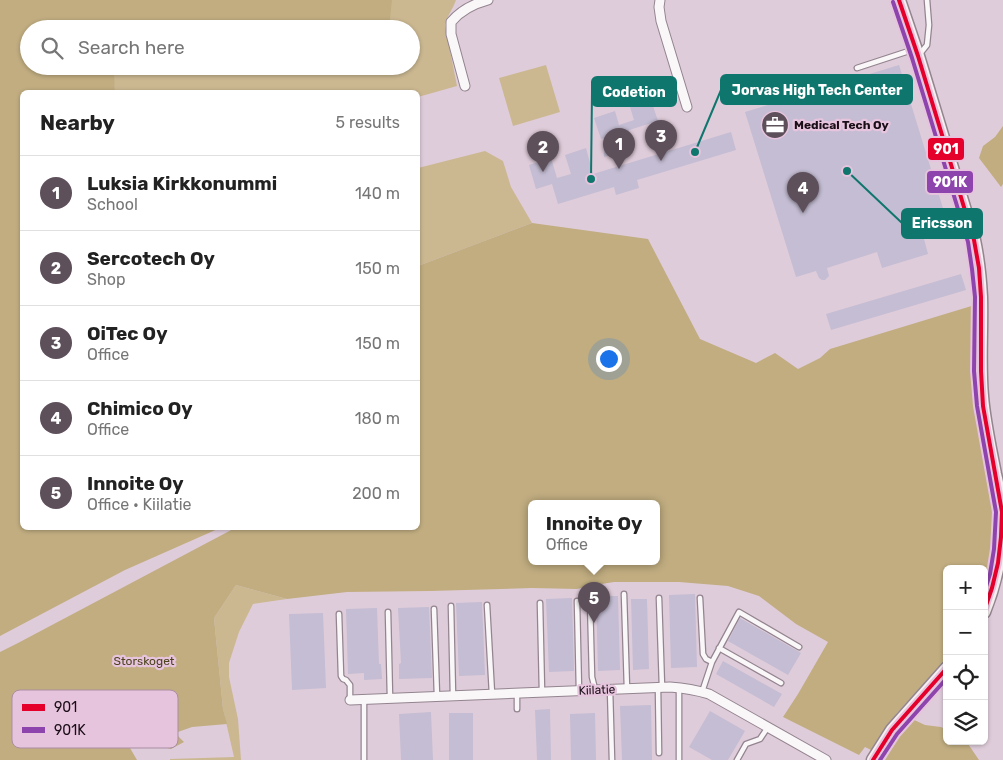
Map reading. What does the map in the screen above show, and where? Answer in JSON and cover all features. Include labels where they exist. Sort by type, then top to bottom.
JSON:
[{"type":"street","points":[[465,86],[451,34],[451,22],[463,10],[488,0]]},
{"type":"street","points":[[660,0],[661,21],[687,106]]},
{"type":"street","points":[[899,0],[917,52],[974,240],[978,259],[981,298],[982,397],[989,447],[1002,512],[1002,538],[999,562],[993,591],[985,610]]},
{"type":"street","points":[[873,760],[892,730],[943,673]]},
{"type":"street","name":"Kiilatie","points":[[350,700],[660,687],[679,688],[709,694],[826,760]]},
{"type":"lane","points":[[858,68],[917,52],[928,45],[927,0]]},
{"type":"lane","points":[[624,594],[627,689]]},
{"type":"lane","points":[[658,753],[660,687],[659,598]]},
{"type":"lane","points":[[700,598],[703,654],[706,659],[712,662]]},
{"type":"lane","points":[[577,601],[579,690]]},
{"type":"lane","points":[[590,601],[592,676],[595,690]]},
{"type":"lane","points":[[540,603],[542,692]]},
{"type":"lane","points":[[487,605],[492,694]]},
{"type":"lane","points":[[451,606],[453,696]]},
{"type":"lane","points":[[434,608],[437,696]]},
{"type":"lane","points":[[388,612],[390,698]]},
{"type":"lane","points":[[702,692],[708,670],[739,612],[799,647]]},
{"type":"lane","points":[[339,614],[341,676],[350,685],[350,700]]},
{"type":"lane","points":[[719,648],[781,683]]},
{"type":"lane","points":[[679,688],[679,760]]},
{"type":"lane","points":[[610,690],[612,760]]},
{"type":"lane","points":[[517,693],[517,708]]},
{"type":"lane","points":[[364,699],[364,760]]},
{"type":"lane","points":[[737,760],[746,744],[760,739],[768,727]]},
{"type":"shaded area","points":[[0,0],[456,0],[445,25],[457,86],[420,96],[420,90],[115,90],[113,75],[420,75],[420,20],[20,20],[20,75],[108,75],[32,90],[22,90]]},
{"type":"shaded area","points":[[546,65],[560,112],[513,126],[499,78]]},
{"type":"shaded area","points":[[485,151],[503,161],[511,187],[532,223],[420,265],[420,167]]},
{"type":"shaded area","points":[[236,585],[287,599],[253,604],[239,632],[229,663],[229,677],[238,719],[241,760],[170,760],[234,757],[223,709],[214,618]]},
{"type":"green space","points":[[0,0],[392,0],[390,20],[20,20],[20,75],[114,75],[115,90],[20,90],[20,530],[215,530],[125,570],[0,636]]},
{"type":"green space","points":[[1003,126],[1003,184],[1001,187],[979,158],[983,146],[995,137]]},
{"type":"green space","name":"Storskoget","points":[[532,223],[648,239],[700,339],[756,363],[775,353],[798,369],[820,358],[830,349],[978,304],[997,505],[992,572],[988,580],[988,565],[943,565],[943,663],[897,713],[873,751],[865,747],[859,755],[783,717],[828,642],[796,624],[759,596],[728,586],[679,582],[614,582],[577,589],[532,588],[347,592],[287,599],[236,585],[214,618],[223,709],[227,724],[192,727],[178,732],[178,690],[12,690],[12,748],[130,748],[137,760],[0,760],[0,652],[231,530],[420,530],[420,265]]},
{"type":"green space","points":[[910,718],[925,725],[943,728],[943,745],[969,745],[979,760],[885,760]]},
{"type":"green space","points":[[178,736],[184,742],[178,745]]},
{"type":"building","points":[[899,65],[950,231],[924,239],[928,254],[882,268],[877,252],[827,268],[829,276],[825,280],[819,278],[816,271],[796,277],[745,112]]},
{"type":"building","points":[[651,100],[658,121],[629,130],[634,147],[604,157],[604,149],[608,137],[601,139],[594,118],[615,111],[619,125],[634,120],[630,107]]},
{"type":"building","points":[[731,132],[736,150],[637,180],[639,188],[616,195],[614,187],[558,204],[552,184],[536,189],[529,165],[551,158],[557,178],[571,174],[565,155],[586,148],[593,174]]},
{"type":"building","points":[[961,274],[966,290],[831,330],[826,314]]},
{"type":"building","points":[[695,594],[697,667],[671,668],[669,595]]},
{"type":"building","points":[[596,596],[618,596],[620,670],[598,671]]},
{"type":"building","points":[[572,598],[574,671],[549,672],[546,599]]},
{"type":"building","points":[[631,599],[647,599],[649,669],[633,670]]},
{"type":"building","points":[[482,602],[485,675],[459,676],[456,603]]},
{"type":"building","points":[[429,607],[432,678],[399,679],[399,664],[401,663],[398,608]]},
{"type":"building","points":[[377,608],[379,664],[381,664],[382,679],[364,680],[364,673],[348,674],[346,609]]},
{"type":"building","points":[[323,613],[326,688],[292,690],[289,614]]},
{"type":"building","points":[[740,618],[801,653],[788,675],[728,641]]},
{"type":"building","points":[[723,661],[782,694],[774,707],[716,674]]},
{"type":"building","points":[[651,705],[652,760],[622,760],[620,706]]},
{"type":"building","points":[[550,709],[551,760],[537,760],[535,710]]},
{"type":"building","points":[[710,711],[745,731],[728,760],[712,760],[689,747]]},
{"type":"building","points":[[431,712],[433,760],[401,760],[399,714]]},
{"type":"building","points":[[449,713],[473,713],[473,760],[449,760]]},
{"type":"building","points":[[595,713],[596,760],[571,760],[570,714]]},
{"type":"transit line","name":"901","points":[[899,0],[974,240],[979,268],[983,406],[1002,512],[998,563],[984,610]]},
{"type":"transit line","name":"901K","points":[[893,2],[968,242],[975,297],[974,371],[977,406],[996,512],[994,549],[988,580]]},
{"type":"transit line","name":"901","points":[[873,760],[892,730],[943,673]]},
{"type":"transit line","name":"901K","points":[[880,760],[897,734],[943,682]]},
{"type":"place","name":"Medical Tech Oy","points":[[775,125]]},
{"type":"place","name":"Jorvas High Tech Center","points":[[695,152]]},
{"type":"place","name":"OiTec Oy","points":[[661,161]]},
{"type":"place","name":"Luksia Kirkkonummi","points":[[619,169]]},
{"type":"place","name":"Ericsson","points":[[847,171]]},
{"type":"place","name":"Sercotech Oy","points":[[543,172]]},
{"type":"place","name":"Codetion","points":[[591,179]]},
{"type":"place","name":"Chimico Oy","points":[[803,213]]},
{"type":"place","name":"Innoite Oy","points":[[594,623]]}]
